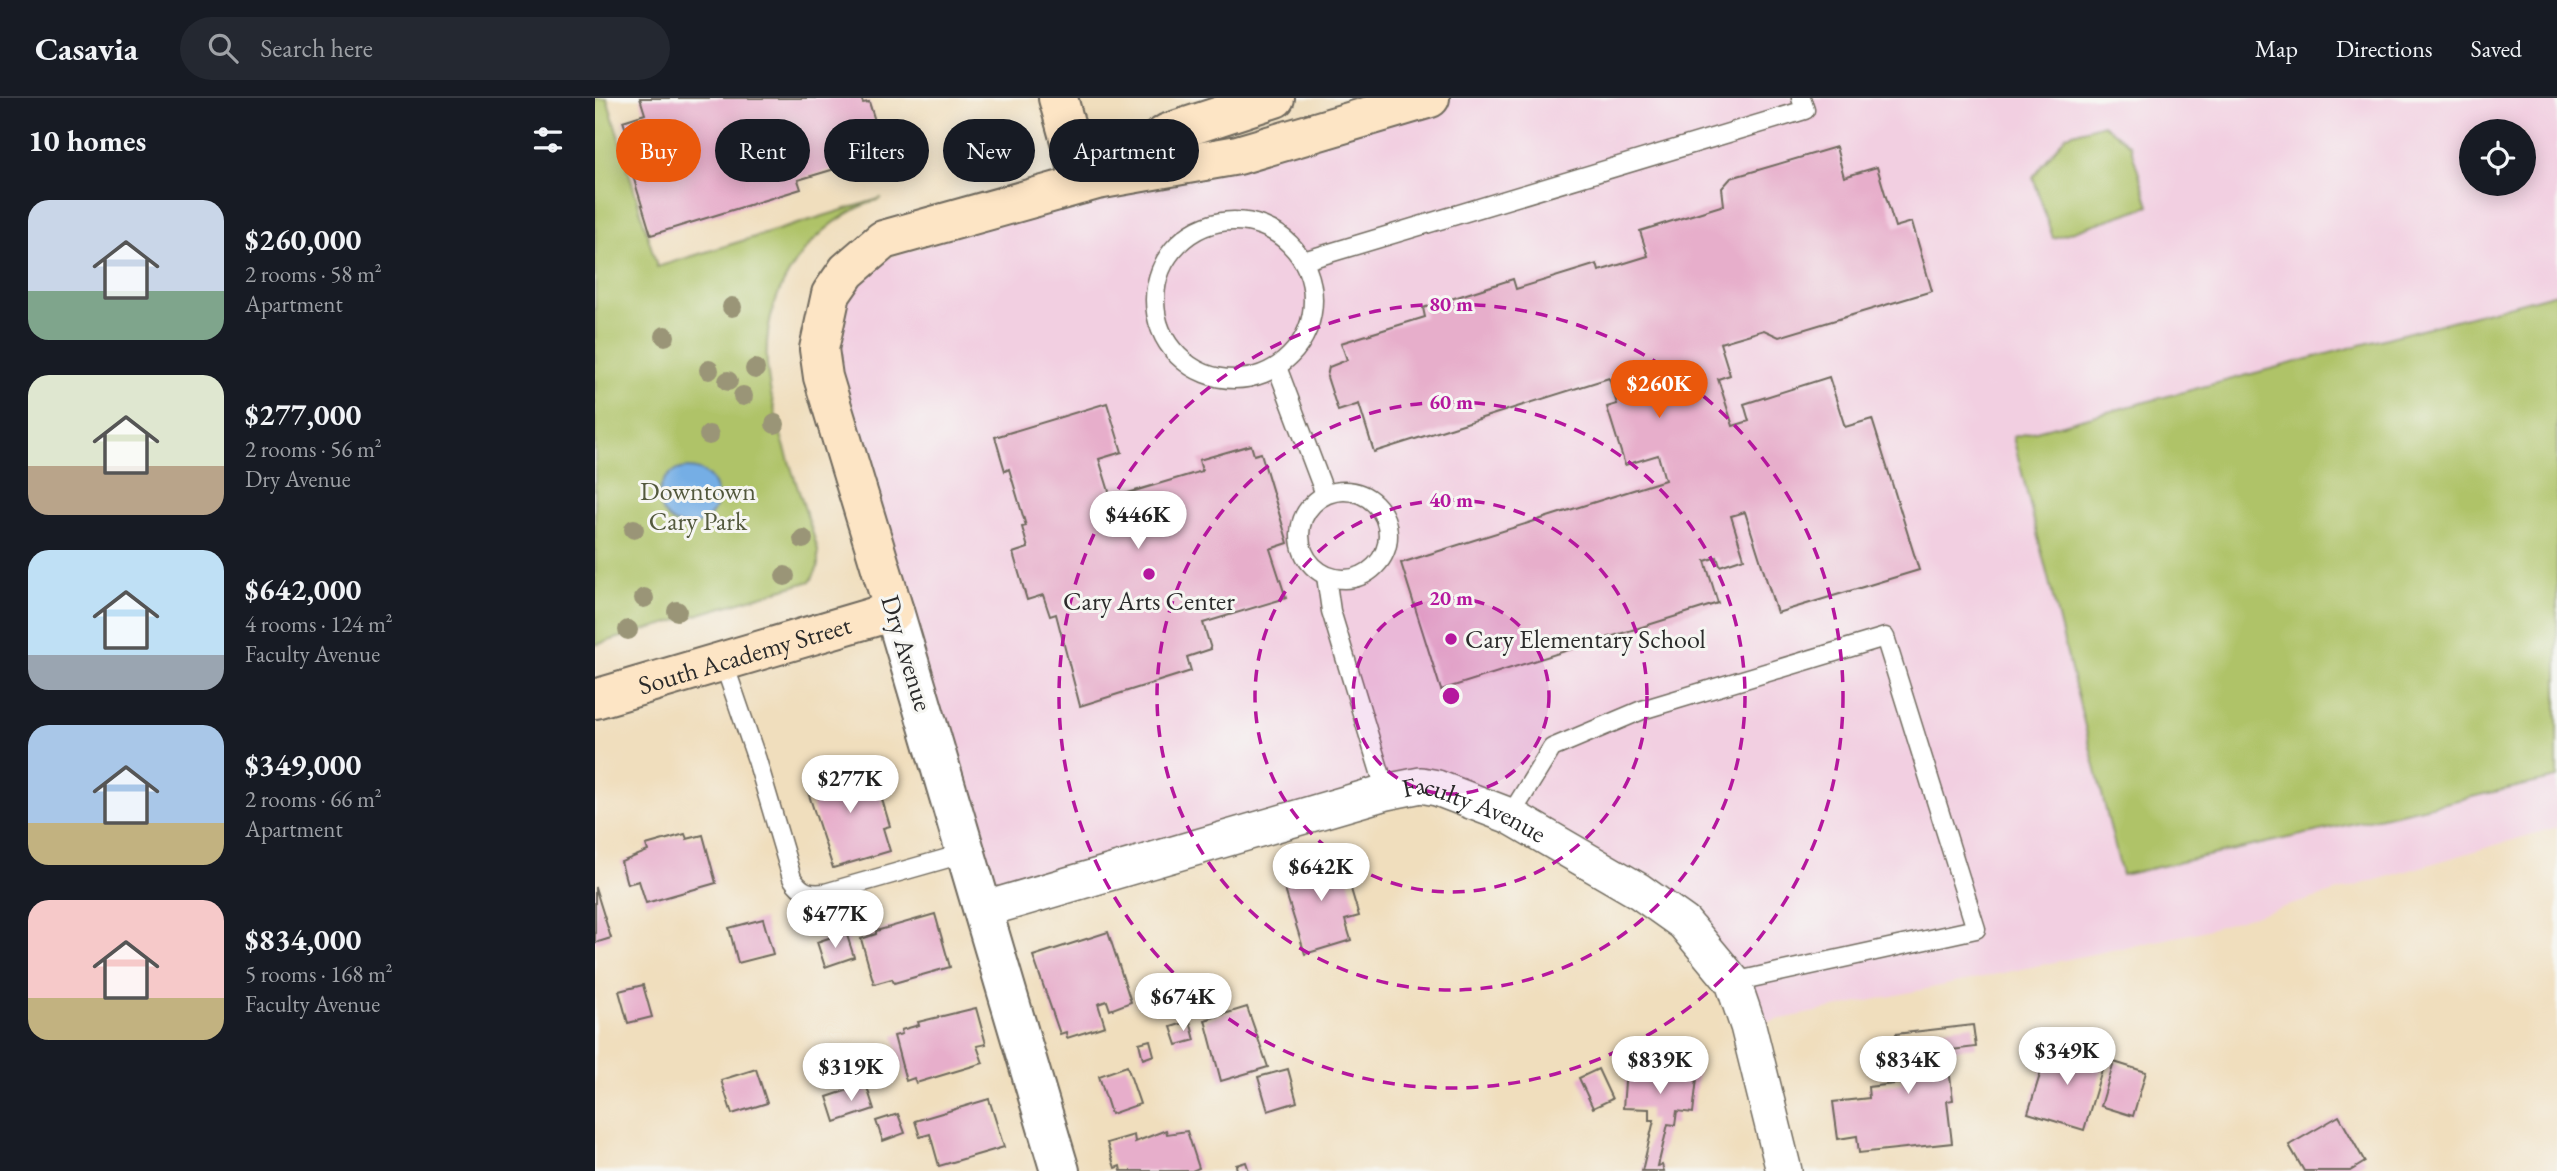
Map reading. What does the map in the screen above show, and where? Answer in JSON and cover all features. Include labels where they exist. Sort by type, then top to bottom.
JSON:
[{"type":"main road","points":[[1058,98],[1066,119]]},
{"type":"main road","points":[[1199,123],[1273,98]]},
{"type":"main road","points":[[1199,162],[1238,155],[1430,98]]},
{"type":"main road","name":"Dry Avenue","points":[[894,611],[823,377],[819,349],[831,294],[847,271],[883,240],[1090,182]]},
{"type":"main road","name":"South Academy Street","points":[[595,699],[894,611]]},
{"type":"street","name":"Dry Avenue","points":[[894,611],[1060,1171]]},
{"type":"street","name":"Faculty Avenue","points":[[982,910],[1386,792],[1421,785],[1510,816],[1639,891],[1684,923],[1733,982],[1748,1026],[1784,1171]]},
{"type":"lane","points":[[1303,261],[1805,110],[1801,98]]},
{"type":"lane","points":[[1236,221],[1262,226],[1285,240],[1303,261],[1311,284],[1313,307],[1301,341],[1276,367],[1252,378],[1225,379],[1199,372],[1177,356],[1162,334],[1155,308],[1157,281],[1168,257],[1186,237],[1210,225],[1236,221]]},
{"type":"lane","points":[[1276,367],[1325,494]]},
{"type":"lane","points":[[1347,491],[1368,497],[1383,514],[1389,535],[1386,550],[1368,573],[1355,579],[1326,576],[1314,568],[1305,556],[1300,528],[1313,503],[1325,494],[1347,491]]},
{"type":"lane","points":[[1326,576],[1331,611],[1386,792]]},
{"type":"lane","points":[[1510,816],[1552,748],[1642,710],[1885,637],[1976,929],[1733,982]]},
{"type":"lane","points":[[723,661],[757,760],[792,878],[798,887],[813,894],[825,893],[966,853]]},
{"type":"shaded area","points":[[1372,98],[2557,98],[2557,827],[2199,932],[1748,1026],[1701,941],[1437,788],[982,910],[823,377],[847,271],[1117,182],[1199,182],[1199,155]]},
{"type":"green space","name":"Downtown Cary Park","points":[[595,98],[607,98],[616,128],[616,182],[632,182],[657,267],[882,198],[856,209],[813,241],[782,285],[773,310],[768,337],[767,365],[770,387],[788,458],[818,550],[818,567],[811,581],[595,645]]},
{"type":"green space","points":[[2103,124],[2130,145],[2149,206],[2053,238],[2033,177],[2066,135]]},
{"type":"green space","points":[[2557,293],[2557,778],[2122,875],[2013,437]]},
{"type":"water","points":[[682,468],[694,468],[709,476],[717,491],[717,503],[709,518],[694,526],[682,526],[667,518],[659,503],[659,491],[667,476]]},
{"type":"building","points":[[640,98],[861,98],[863,103],[869,102],[874,119],[824,119],[824,172],[810,176],[810,119],[715,119],[715,182],[799,182],[801,189],[651,235],[635,182],[701,182],[701,119],[629,119],[645,114]]},
{"type":"building","name":"Cary Elementary School","points":[[1836,147],[1844,177],[1877,167],[1895,227],[1912,222],[1932,291],[1779,337],[1764,330],[1720,343],[1730,375],[1718,379],[1733,426],[1749,421],[1744,404],[1829,377],[1845,427],[1872,419],[1919,570],[1777,613],[1745,512],[1731,516],[1744,558],[1720,566],[1717,557],[1705,561],[1718,603],[1441,690],[1401,563],[1665,480],[1658,455],[1625,465],[1607,407],[1617,404],[1609,378],[1374,452],[1359,404],[1338,411],[1327,377],[1329,367],[1347,360],[1341,343],[1425,317],[1423,308],[1513,279],[1516,289],[1597,264],[1599,271],[1648,256],[1640,231],[1724,205],[1722,188],[1731,178]]},
{"type":"building","name":"Cary Arts Center","points":[[1107,403],[1122,452],[1099,459],[1111,498],[1202,471],[1199,460],[1251,445],[1254,455],[1261,453],[1288,543],[1270,549],[1286,598],[1203,623],[1211,649],[1187,657],[1191,671],[1080,706],[1056,614],[1050,616],[1043,595],[1027,600],[1013,553],[1028,548],[1022,527],[1026,526],[1009,469],[1005,471],[995,437]]},
{"type":"building","points":[[862,769],[875,776],[890,826],[883,828],[890,851],[833,868],[804,780],[840,770],[842,776]]},
{"type":"building","points":[[685,834],[687,839],[703,835],[716,883],[646,903],[639,881],[627,884],[621,862],[648,851],[646,845]]},
{"type":"building","points":[[1340,852],[1359,916],[1345,920],[1351,940],[1305,954],[1282,880],[1301,874],[1298,865]]},
{"type":"building","points":[[595,887],[611,938],[595,943]]},
{"type":"building","points":[[935,914],[950,967],[894,983],[892,979],[874,984],[861,939],[876,934],[876,931]]},
{"type":"building","points":[[763,919],[773,954],[738,963],[729,928]]},
{"type":"building","points":[[846,932],[854,957],[825,967],[817,942]]},
{"type":"building","points":[[1108,932],[1131,1002],[1110,1010],[1107,1001],[1098,1004],[1105,1026],[1067,1038],[1066,1032],[1060,1034],[1033,956]]},
{"type":"building","points":[[643,985],[652,1017],[628,1023],[619,991]]},
{"type":"building","points":[[1247,1007],[1268,1067],[1221,1081],[1205,1020]]},
{"type":"building","points":[[976,1008],[986,1044],[977,1046],[983,1063],[916,1083],[914,1078],[906,1081],[894,1036],[902,1034],[901,1030],[919,1025],[918,1022]]},
{"type":"building","points":[[1190,1021],[1195,1040],[1177,1045],[1171,1027]]},
{"type":"building","points":[[1973,1025],[1976,1047],[1943,1051],[1944,1061],[1948,1061],[1953,1100],[1947,1101],[1952,1143],[1859,1153],[1857,1136],[1838,1139],[1833,1102],[1869,1098],[1868,1087],[1902,1083],[1896,1034]]},
{"type":"building","points":[[1150,1040],[1154,1055],[1143,1059],[1139,1043]]},
{"type":"building","points":[[2050,1043],[2105,1060],[2084,1130],[2028,1113]]},
{"type":"building","points":[[1627,1056],[1699,1061],[1693,1113],[1677,1111],[1675,1125],[1668,1124],[1658,1166],[1662,1165],[1664,1171],[1642,1171],[1654,1120],[1649,1120],[1649,1109],[1623,1108]]},
{"type":"building","points":[[2114,1062],[2146,1072],[2133,1116],[2101,1106]]},
{"type":"building","points":[[1127,1066],[1140,1104],[1111,1114],[1099,1076]]},
{"type":"building","points":[[756,1069],[767,1103],[732,1114],[721,1080]]},
{"type":"building","points":[[1288,1069],[1297,1102],[1268,1111],[1258,1077]]},
{"type":"building","points":[[1598,1069],[1612,1099],[1593,1108],[1579,1078]]},
{"type":"building","points":[[866,1084],[874,1109],[835,1122],[827,1097]]},
{"type":"building","points":[[989,1099],[1004,1147],[939,1166],[930,1134],[920,1137],[915,1121]]},
{"type":"building","points":[[898,1114],[905,1133],[883,1141],[876,1121]]},
{"type":"building","points":[[2339,1116],[2365,1162],[2350,1171],[2304,1171],[2289,1145]]},
{"type":"building","points":[[1166,1130],[1167,1134],[1187,1131],[1199,1168],[1192,1171],[1121,1171],[1120,1166],[1115,1168],[1107,1143],[1134,1135],[1135,1142]]},
{"type":"building","points":[[1246,1162],[1249,1171],[1237,1171],[1236,1165]]},
{"type":"place","name":"Cary Arts Center","points":[[1149,574]]},
{"type":"place","name":"Cary Elementary School","points":[[1451,639]]}]
